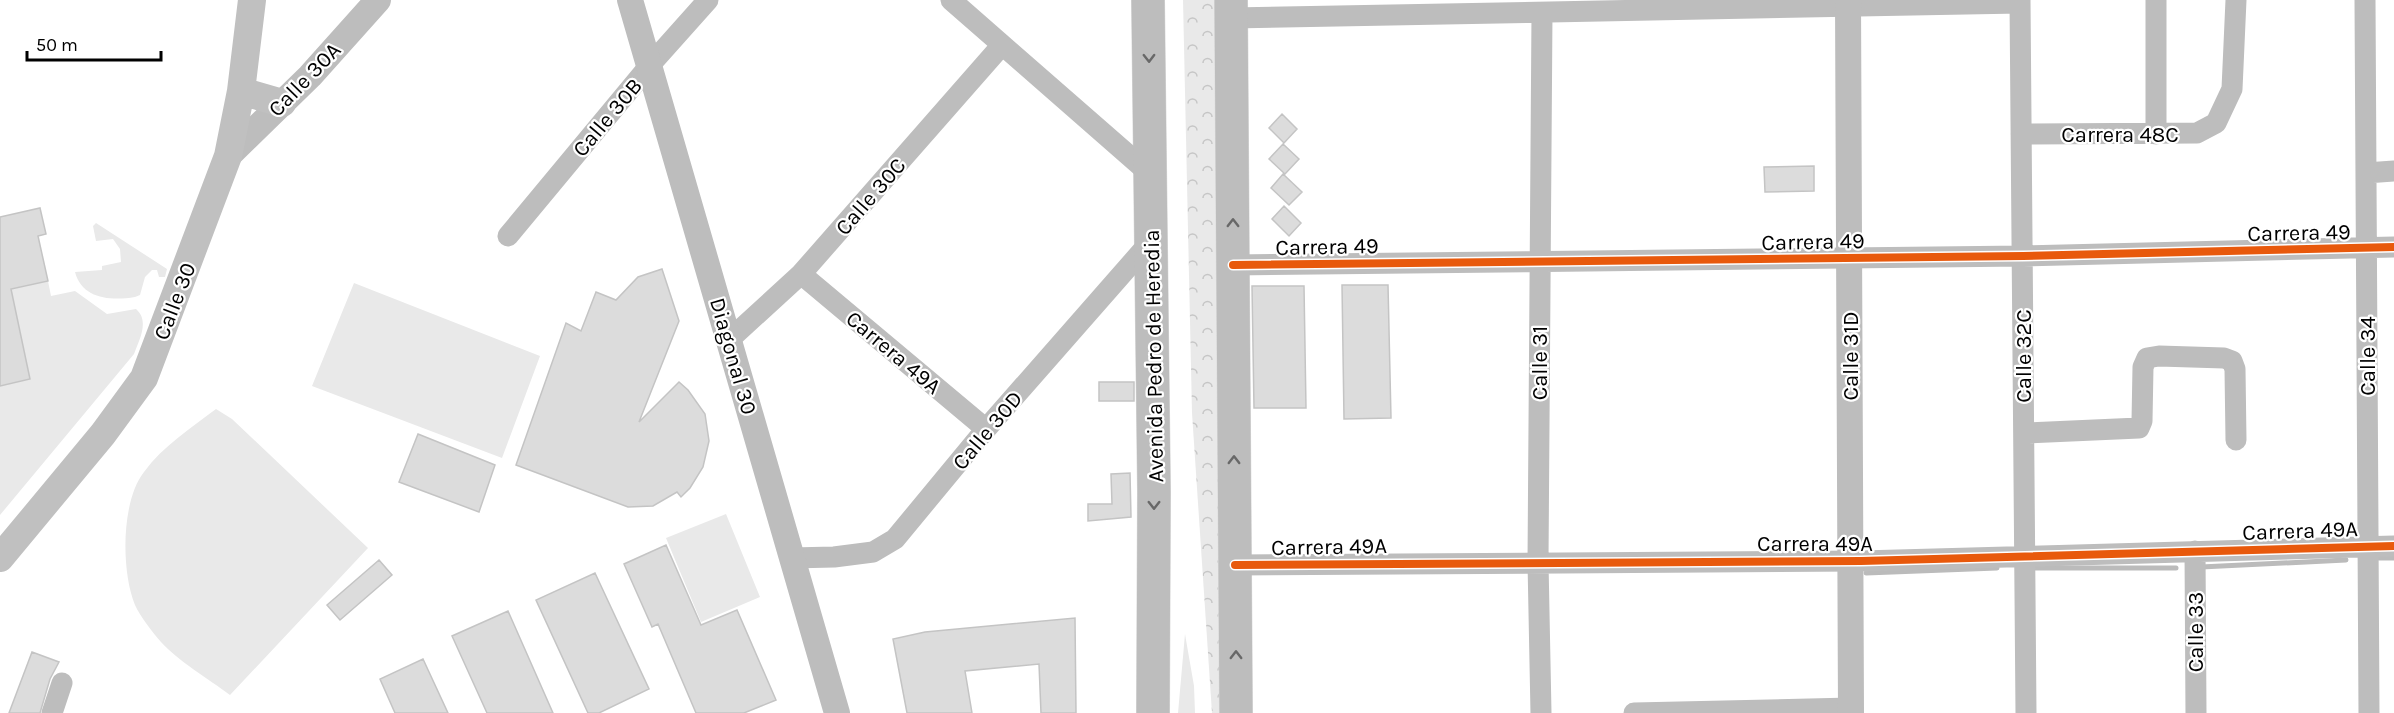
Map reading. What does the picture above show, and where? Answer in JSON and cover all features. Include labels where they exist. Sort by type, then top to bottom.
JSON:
[{"type":"highway","name":"Avenida Pedro de Heredia","points":[[1148,0],[1153,713]]},
{"type":"highway","points":[[1231,9],[1236,713]]},
{"type":"main road","name":"Calle 30","points":[[0,558],[103,435],[144,378],[228,156],[241,91],[252,0]]},
{"type":"main road","points":[[241,91],[282,103]]},
{"type":"street","name":"Calle 30A","points":[[228,156],[310,76],[378,0]]},
{"type":"street","name":"Diagonal 30","points":[[630,0],[837,713]]},
{"type":"street","name":"Calle 30B","points":[[508,236],[650,65],[708,0]]},
{"type":"street","points":[[951,0],[1150,174]]},
{"type":"street","points":[[2156,0],[2156,134]]},
{"type":"street","name":"Carrera 48C","points":[[2021,134],[2197,133],[2216,123],[2232,89],[2236,0]]},
{"type":"street","name":"Calle 34","points":[[2365,0],[2368,248],[2366,546],[2369,713]]},
{"type":"street","points":[[1231,9],[1542,13],[1606,6],[2020,1]]},
{"type":"street","name":"Calle 32C","points":[[2020,1],[2026,713]]},
{"type":"street","name":"Calle 31D","points":[[1848,3],[1851,711]]},
{"type":"street","name":"Calle 31","points":[[1541,713],[1538,562],[1542,13]]},
{"type":"street","name":"Calle 30C","points":[[730,339],[801,274],[1002,45]]},
{"type":"street","points":[[2366,173],[2394,171]]},
{"type":"street","name":"Calle 30D","points":[[791,558],[834,557],[873,552],[885,547],[895,539],[986,429],[1151,241]]},
{"type":"street","name":"Carrera 49","points":[[1233,265],[1849,259],[2394,247]]},
{"type":"street","name":"Carrera 49A","points":[[801,274],[986,429]]},
{"type":"street","points":[[2024,433],[2139,428],[2142,421],[2143,367],[2147,358],[2170,356],[2224,358],[2232,362],[2235,369],[2236,440]]},
{"type":"street","name":"Carrera 49A","points":[[1235,565],[1850,561],[2394,546]]},
{"type":"street","name":"Calle 33","points":[[2194,551],[2196,713]]},
{"type":"street","points":[[52,713],[62,683]]},
{"type":"street","points":[[1634,713],[1851,711]]},
{"type":"green space","points":[[1183,0],[1220,0],[1224,713],[1212,713],[1192,413]]},
{"type":"green space","points":[[96,223],[167,269],[165,277],[159,277],[157,270],[152,270],[145,277],[140,295],[135,297],[107,298],[84,288],[75,272],[102,270],[102,266],[121,262],[120,249],[113,239],[96,241],[93,226]]},
{"type":"green space","points":[[48,281],[51,296],[75,291],[107,314],[136,309],[142,319],[141,337],[134,354],[0,515],[0,386],[30,379],[11,289]]},
{"type":"green space","points":[[354,283],[540,356],[502,458],[312,386]]},
{"type":"green space","points":[[216,409],[232,419],[368,548],[230,695],[176,656],[151,629],[135,605],[130,591],[126,556],[127,518],[136,485],[144,472],[169,446]]},
{"type":"green space","points":[[726,514],[760,597],[701,622],[666,538]]},
{"type":"green space","points":[[1185,634],[1194,686],[1195,713],[1178,713]]},
{"type":"building","points":[[1282,114],[1297,129],[1284,143],[1269,128]]},
{"type":"building","points":[[1283,144],[1299,159],[1285,174],[1269,159]]},
{"type":"building","points":[[1814,166],[1814,191],[1765,192],[1764,167]]},
{"type":"building","points":[[1283,174],[1302,192],[1289,205],[1271,188]]},
{"type":"building","points":[[1284,206],[1301,223],[1289,236],[1272,219]]},
{"type":"building","points":[[40,208],[46,234],[38,236],[48,281],[11,289],[30,379],[0,386],[0,217]]},
{"type":"building","points":[[662,269],[679,321],[639,422],[679,382],[688,390],[705,414],[709,441],[703,467],[690,488],[681,497],[677,492],[653,506],[628,507],[516,465],[566,323],[581,331],[596,292],[616,300],[638,277]]},
{"type":"building","points":[[1342,285],[1388,285],[1391,418],[1344,419]]},
{"type":"building","points":[[1252,286],[1304,286],[1306,408],[1254,408]]},
{"type":"building","points":[[1099,382],[1134,382],[1134,401],[1099,401]]},
{"type":"building","points":[[418,434],[495,465],[479,512],[399,482]]},
{"type":"building","points":[[1130,473],[1131,517],[1088,521],[1088,504],[1112,504],[1111,474]]},
{"type":"building","points":[[666,545],[701,625],[737,610],[776,700],[744,713],[696,713],[658,624],[652,627],[624,564]]},
{"type":"building","points":[[379,560],[392,575],[340,620],[327,605]]},
{"type":"building","points":[[595,573],[649,689],[599,713],[588,713],[536,600]]},
{"type":"building","points":[[508,611],[553,713],[487,713],[452,636]]},
{"type":"building","points":[[1075,618],[1076,713],[1041,713],[1039,664],[965,671],[972,713],[907,713],[893,639],[925,632]]},
{"type":"building","points":[[32,652],[59,662],[50,679],[40,713],[9,713]]},
{"type":"building","points":[[423,659],[448,713],[395,713],[380,679]]},
{"type":"waterway","points":[[2373,558],[2394,558]]},
{"type":"waterway","points":[[2201,567],[2346,560]]},
{"type":"waterway","points":[[1866,573],[1997,568]]},
{"type":"waterway","points":[[2031,568],[2176,568]]},
{"type":"cycle path","points":[[1233,265],[2023,256],[2394,247]]},
{"type":"cycle path","points":[[1235,565],[1861,561],[2394,546]]}]
